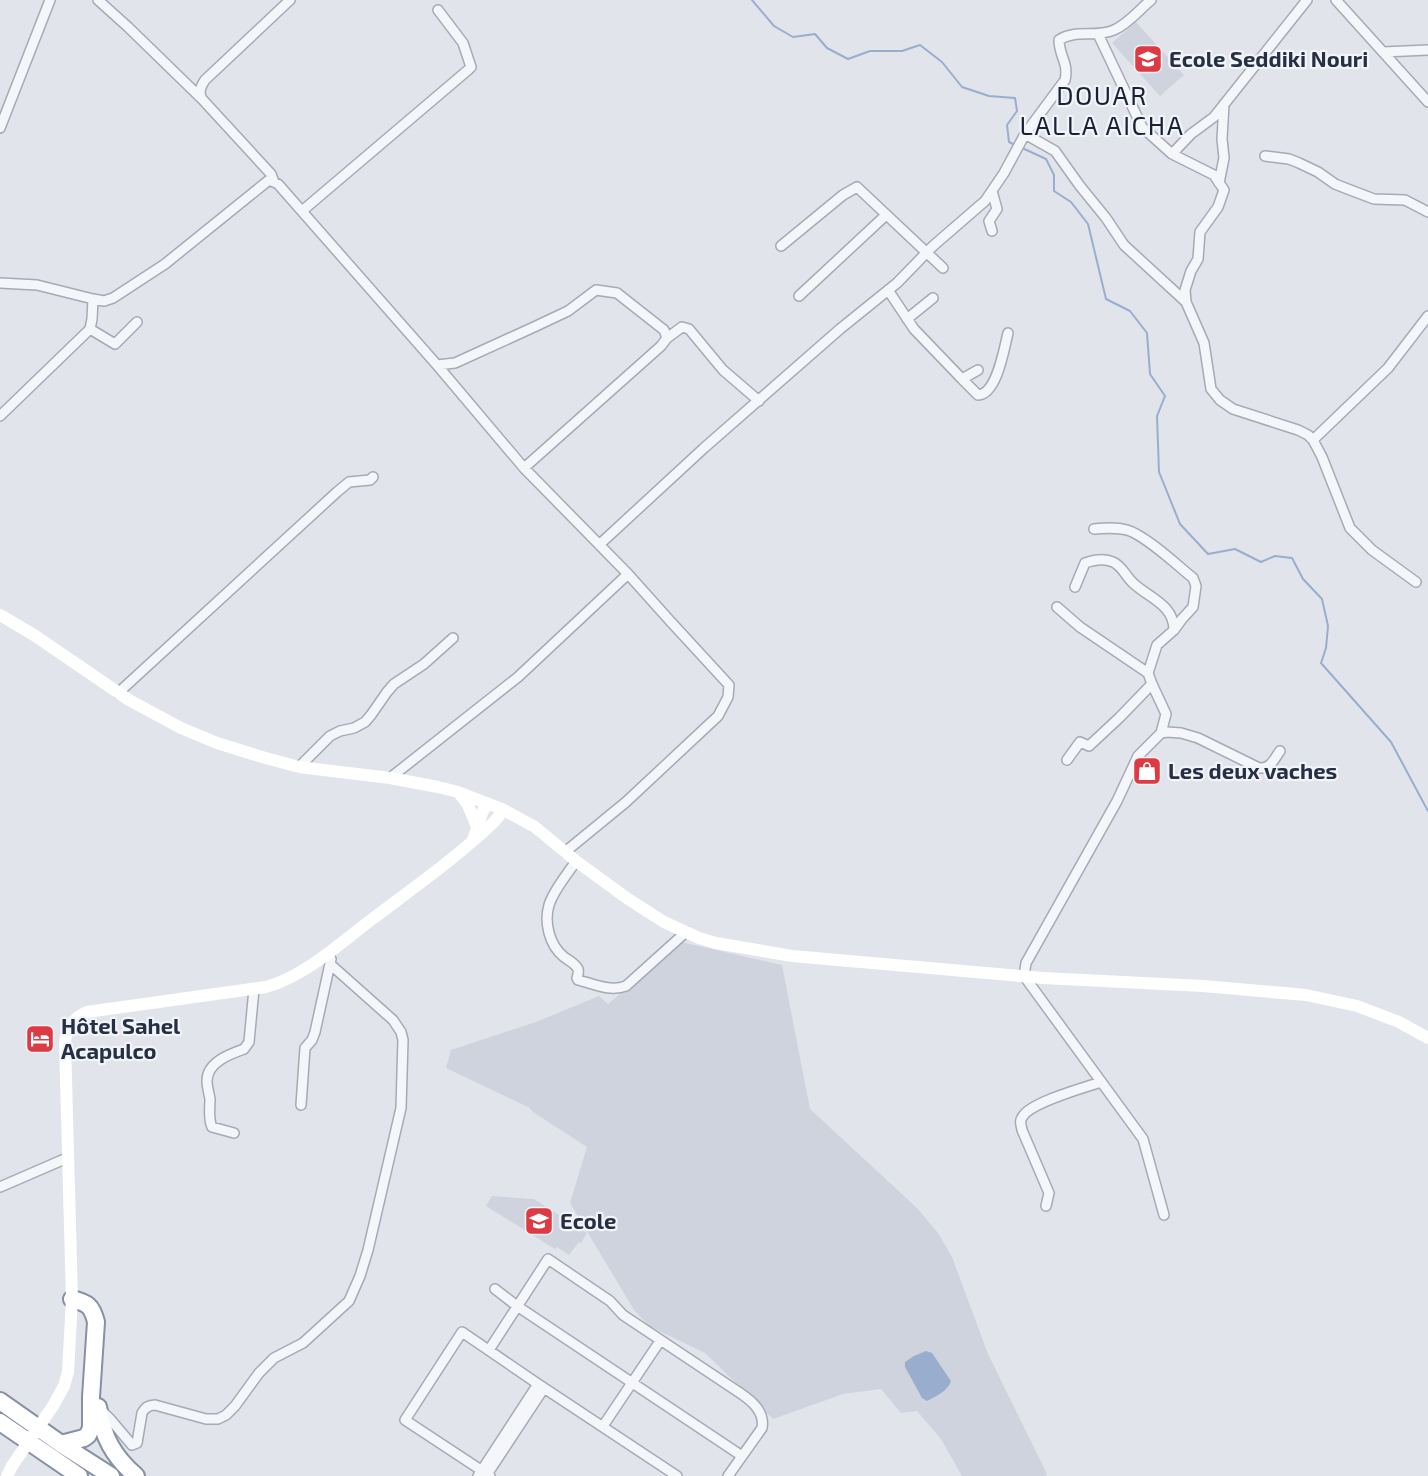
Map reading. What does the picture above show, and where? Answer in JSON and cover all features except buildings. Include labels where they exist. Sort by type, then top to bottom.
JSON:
[{"type":"highway","points":[[61,1444],[84,1438],[91,1428],[96,1322],[89,1306],[72,1299]]},
{"type":"highway","points":[[96,1322],[103,1331],[105,1339],[98,1393],[98,1407],[105,1435],[114,1453],[136,1476]]},
{"type":"highway","points":[[0,1401],[111,1476]]},
{"type":"highway","points":[[0,1422],[79,1476]]},
{"type":"main road","points":[[0,615],[34,635],[118,693],[181,728],[217,743],[299,767],[415,782],[458,792],[502,809],[535,827],[576,861],[664,922],[716,943],[792,956],[1024,976],[1306,994],[1357,1006],[1399,1022],[1428,1038]]},
{"type":"main road","points":[[458,792],[482,828]]},
{"type":"main road","points":[[482,828],[483,810],[487,803]]},
{"type":"main road","points":[[9,1471],[53,1406],[64,1386],[68,1372],[72,1299],[65,1043],[68,1030],[75,1019],[93,1011],[254,989],[291,978],[454,858],[482,828],[497,819],[502,809]]},
{"type":"main road","points":[[482,828],[517,817]]},
{"type":"street","points":[[0,128],[50,0]]},
{"type":"street","points":[[98,0],[202,99],[272,174],[274,182]]},
{"type":"street","points":[[202,99],[200,88],[205,80],[290,0]]},
{"type":"street","points":[[600,544],[704,448],[888,290],[985,201],[1004,173],[1025,134],[1065,80],[1066,62],[1059,40],[1072,34],[1098,34],[1113,31],[1125,24],[1150,0]]},
{"type":"street","points":[[1336,0],[1428,102]]},
{"type":"street","points":[[1172,154],[1191,134],[1214,117],[1304,1]]},
{"type":"street","points":[[302,211],[471,67],[463,43],[438,10]]},
{"type":"street","points":[[1098,34],[1143,127],[1172,154],[1214,175],[1224,190],[1218,207],[1200,232],[1198,259],[1191,271],[1185,290],[1186,302],[1204,343],[1211,389],[1220,400],[1233,409],[1308,435],[1322,457],[1350,528],[1372,550],[1416,582]]},
{"type":"street","points":[[1383,52],[1428,50]]},
{"type":"street","points":[[1220,183],[1224,158],[1222,139],[1224,104]]},
{"type":"street","points":[[1025,134],[1055,151],[1124,245],[1186,302]]},
{"type":"street","points":[[1265,156],[1289,159],[1345,188],[1374,199],[1405,200],[1428,213]]},
{"type":"street","points":[[0,283],[37,285],[104,301],[113,298],[165,264],[269,180],[278,184],[437,364],[524,468],[600,544],[729,685],[728,697],[718,716],[626,802],[565,852]]},
{"type":"street","points":[[782,246],[843,195],[857,187],[943,268]]},
{"type":"street","points":[[992,191],[997,209],[989,221],[992,231]]},
{"type":"street","points":[[799,296],[886,215]]},
{"type":"street","points":[[437,364],[455,363],[534,327],[568,311],[596,290],[617,293],[664,330],[667,338]]},
{"type":"street","points":[[888,290],[914,329],[978,395],[988,391],[994,382],[1008,333]]},
{"type":"street","points":[[907,318],[933,298]]},
{"type":"street","points":[[0,416],[90,330],[93,299]]},
{"type":"street","points":[[1313,440],[1388,368],[1428,316]]},
{"type":"street","points":[[90,330],[115,344],[137,322]]},
{"type":"street","points":[[524,468],[682,327],[689,328],[723,370],[759,401]]},
{"type":"street","points":[[962,380],[978,370]]},
{"type":"street","points":[[118,693],[337,492],[349,482],[370,480],[373,477]]},
{"type":"street","points":[[1094,529],[1109,528],[1129,531],[1143,539],[1193,578],[1196,586],[1193,607],[1174,630],[1157,645],[1148,673]]},
{"type":"street","points":[[1075,587],[1085,563],[1096,560],[1111,561],[1122,567],[1132,582],[1163,605],[1174,622],[1174,630]]},
{"type":"street","points":[[390,778],[518,677],[628,574]]},
{"type":"street","points":[[1057,607],[1080,627],[1148,673],[1166,714],[1161,733],[1138,756],[1117,801],[1026,963],[1024,976],[1143,1139],[1164,1215]]},
{"type":"street","points":[[299,767],[330,736],[365,722],[394,684],[424,664],[453,638]]},
{"type":"street","points":[[1067,760],[1080,742],[1089,746],[1152,684]]},
{"type":"street","points":[[1161,733],[1181,733],[1198,738],[1262,769],[1270,765],[1280,751]]},
{"type":"street","points":[[576,861],[554,893],[547,917],[552,940],[558,951],[577,967],[578,980],[604,988],[626,986],[686,932]]},
{"type":"street","points":[[301,1105],[305,1048],[315,1032],[334,948]]},
{"type":"street","points":[[98,1407],[132,1445],[137,1443],[142,1413],[150,1406],[155,1405],[206,1419],[222,1418],[235,1406],[259,1373],[274,1358],[303,1343],[349,1301],[368,1250],[401,1108],[403,1040],[402,1032],[393,1020],[330,964]]},
{"type":"street","points":[[234,1133],[212,1127],[209,1123],[207,1078],[218,1061],[244,1049],[249,1042],[254,989]]},
{"type":"street","points":[[1046,1206],[1049,1193],[1022,1130],[1020,1122],[1022,1116],[1044,1102],[1101,1082]]},
{"type":"street","points":[[0,1187],[68,1158]]},
{"type":"street","points":[[489,1350],[548,1259],[610,1301],[623,1315],[660,1341],[740,1393],[759,1411],[763,1423],[762,1428],[728,1476]]},
{"type":"street","points":[[495,1288],[517,1306],[742,1456]]},
{"type":"street","points":[[541,1386],[485,1474],[405,1420],[462,1332],[677,1476]]},
{"type":"street","points":[[603,1426],[660,1341]]},
{"type":"street","points":[[568,1353],[574,1344]]},
{"type":"shaded area","name":"Ecole Seddiki Nouri","points":[[1136,22],[1184,75],[1160,96],[1112,43]]},
{"type":"shaded area","points":[[681,942],[782,965],[810,1109],[917,1208],[938,1233],[952,1257],[988,1354],[1047,1474],[1045,1476],[962,1476],[941,1439],[917,1411],[901,1413],[881,1389],[843,1394],[773,1419],[705,1353],[649,1326],[634,1310],[570,1203],[587,1147],[530,1108],[446,1068],[451,1050],[536,1022],[599,996],[608,1004]]},
{"type":"shaded area","name":"Ecole","points":[[492,1196],[534,1199],[587,1233],[569,1255],[557,1247],[555,1249],[486,1206]]},
{"type":"water","points":[[926,1351],[932,1353],[951,1381],[945,1390],[927,1401],[922,1398],[905,1367],[905,1362]]},
{"type":"waterway","points":[[752,0],[774,26],[793,37],[815,34],[827,48],[848,59],[870,51],[902,51],[920,45],[942,62],[962,87],[989,96],[1015,98],[1017,111],[1007,125],[1009,142],[1015,145]]},
{"type":"waterway","points":[[1020,147],[1046,159],[1054,175],[1054,191],[1071,202],[1088,224],[1106,299],[1130,311],[1147,333],[1150,374],[1165,396],[1157,416],[1159,472],[1180,524],[1208,554],[1235,549],[1261,562],[1275,556],[1292,558],[1303,579],[1322,599],[1328,626],[1326,648],[1321,663],[1391,742],[1428,811]]},
{"type":"place","name":"Ecole Seddiki Nouri","points":[[1148,59]]},
{"type":"place","name":"Les deux vaches","points":[[1147,771]]},
{"type":"place","name":"Hôtel Sahel Acapulco","points":[[40,1039]]},
{"type":"place","name":"Ecole","points":[[539,1221]]},
{"type":"district","name":"DOUAR LALLA AICHA","points":[[1102,111]]}]
